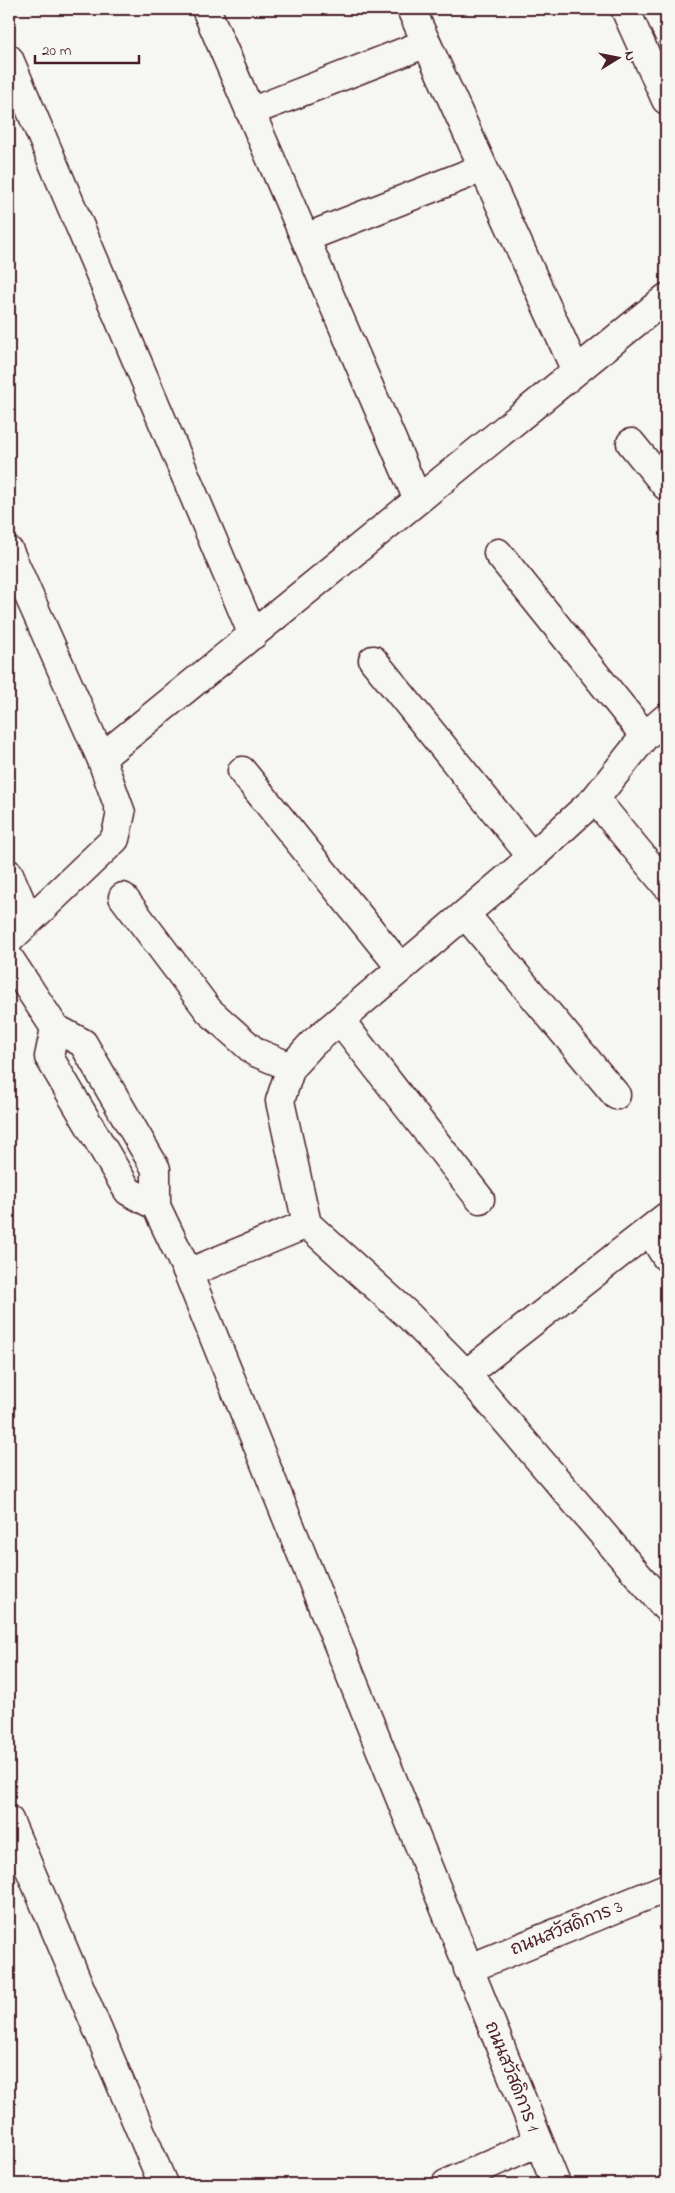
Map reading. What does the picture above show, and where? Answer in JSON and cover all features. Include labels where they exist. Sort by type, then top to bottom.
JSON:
[{"type":"street","points":[[206,9],[418,500]]},
{"type":"street","points":[[411,9],[576,371]]},
{"type":"street","points":[[625,9],[666,100]]},
{"type":"street","points":[[250,112],[427,44]]},
{"type":"street","points":[[9,59],[253,635]]},
{"type":"street","points":[[305,238],[484,168]]},
{"type":"street","points":[[101,758],[666,298]]},
{"type":"street","points":[[631,443],[666,486]]},
{"type":"street","points":[[9,551],[101,758],[121,813],[115,839],[9,940]]},
{"type":"street","points":[[498,553],[645,736]]},
{"type":"street","points":[[373,660],[532,858]]},
{"type":"street","points":[[666,718],[645,736],[595,799],[532,858],[313,1044],[291,1067],[280,1101],[307,1224],[409,1316],[466,1374],[666,1608]]},
{"type":"street","points":[[242,771],[401,968]]},
{"type":"street","points":[[595,799],[664,876]]},
{"type":"street","points":[[9,874],[29,921]]},
{"type":"street","points":[[124,897],[209,1011],[255,1052],[291,1067]]},
{"type":"street","points":[[466,914],[616,1095]]},
{"type":"street","points":[[9,958],[56,1028],[82,1043],[156,1169],[156,1206],[128,1191],[49,1057],[56,1028]]},
{"type":"street","points":[[340,1020],[480,1199]]},
{"type":"street","name":"ถนนสวัสดิการ 1","points":[[156,1206],[188,1274],[556,2184]]},
{"type":"street","points":[[188,1274],[307,1224]]},
{"type":"street","points":[[466,1374],[658,1224],[666,1257]]},
{"type":"street","points":[[9,1820],[163,2184]]},
{"type":"street","name":"ถนนสวัสดิการ 3","points":[[468,1969],[666,1888]]},
{"type":"street","points":[[446,2184],[538,2142]]}]
